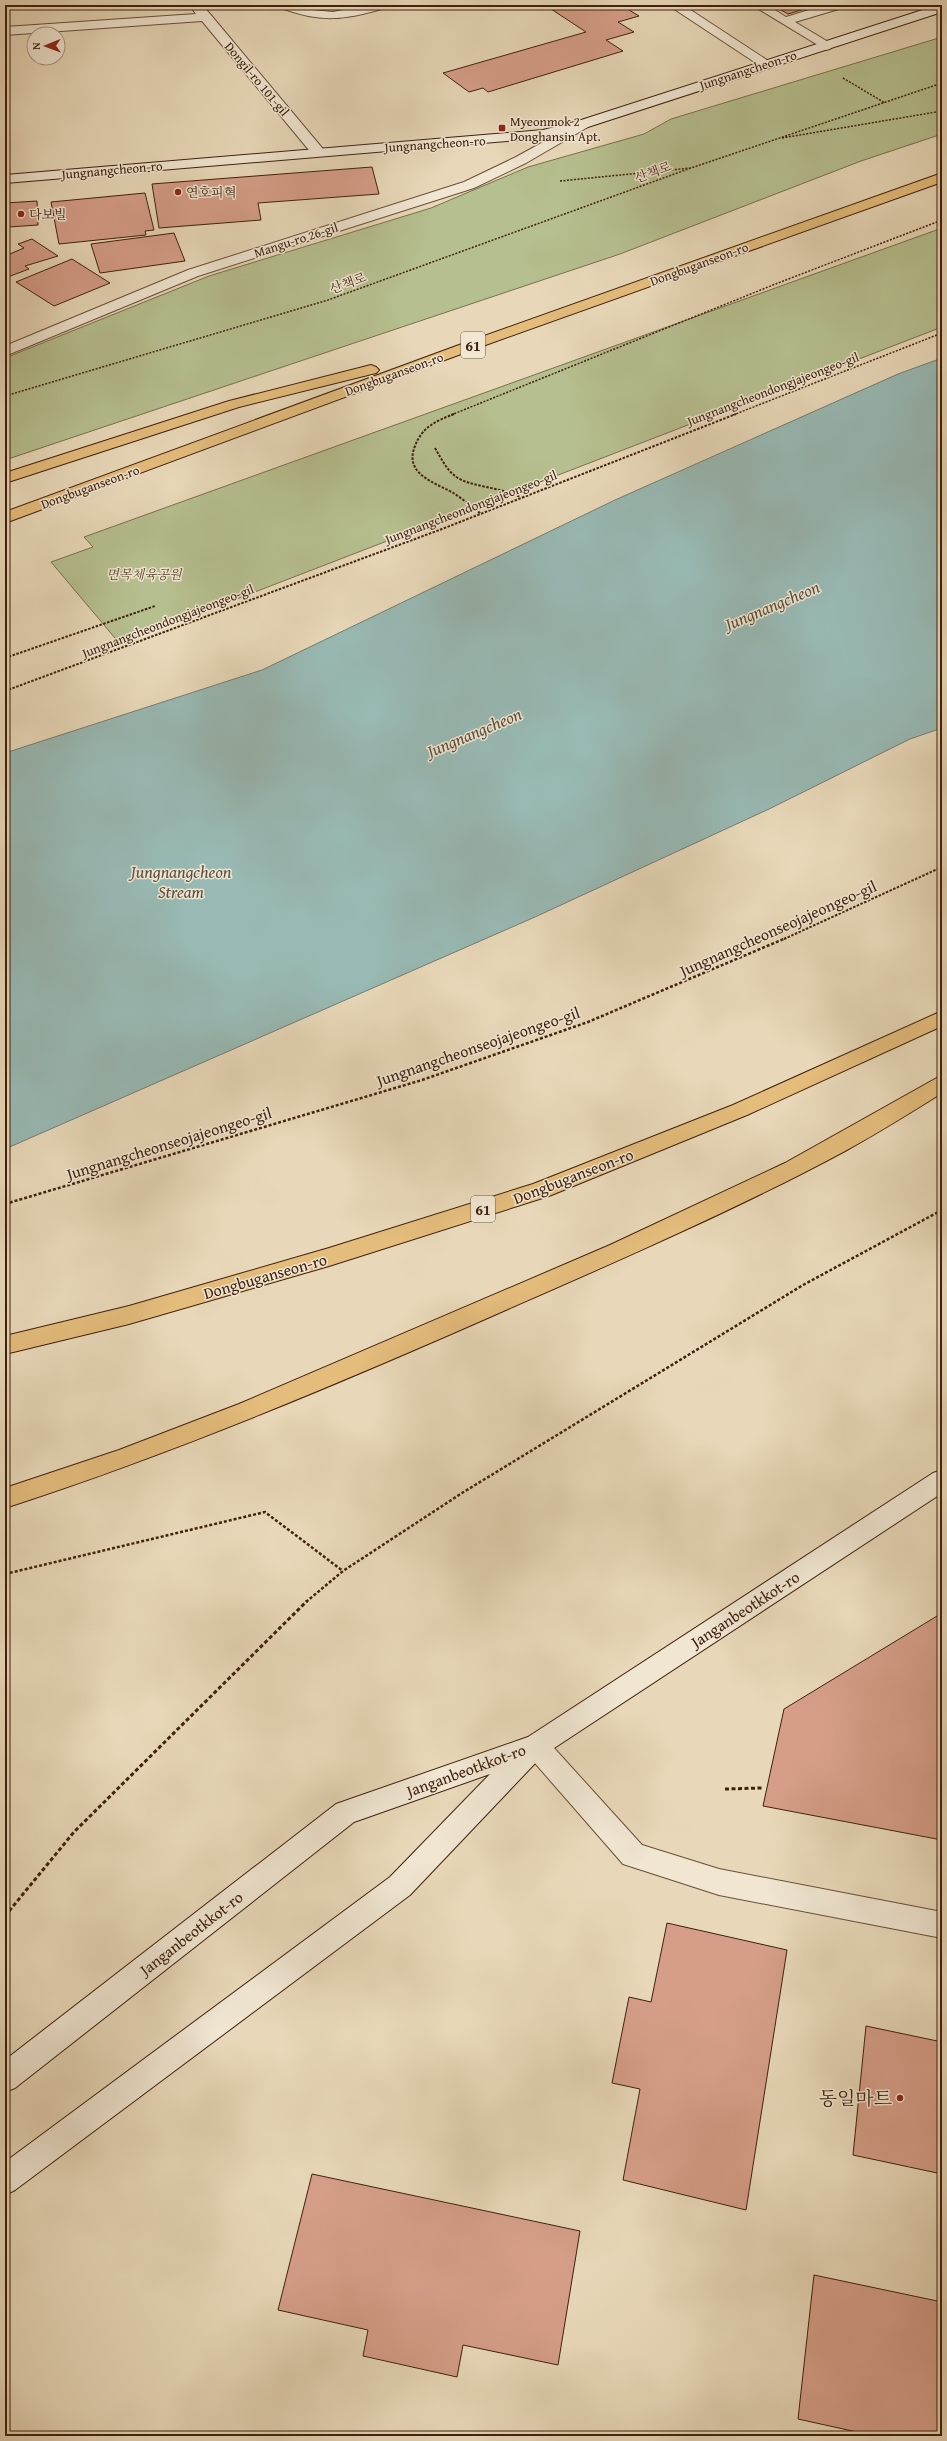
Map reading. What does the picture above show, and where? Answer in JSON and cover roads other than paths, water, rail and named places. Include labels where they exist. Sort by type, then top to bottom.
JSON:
[{"type":"highway","name":"Dongbuganseon-ro","points":[[5,518],[475,344],[942,177]]},
{"type":"highway","points":[[5,478],[234,404],[475,344]]},
{"type":"highway","name":"Dongbuganseon-ro","points":[[5,1345],[152,1309],[329,1257],[542,1190],[740,1110],[942,1018]]},
{"type":"highway","points":[[5,1498],[216,1424],[383,1354],[640,1241],[747,1191],[838,1145],[942,1083]]},
{"type":"street","name":"Dongil-ro 101-gil","points":[[195,5],[318,152]]},
{"type":"street","points":[[285,5],[320,16],[335,17],[381,5]]},
{"type":"street","points":[[674,5],[767,64]]},
{"type":"street","points":[[758,5],[826,46]]},
{"type":"street","points":[[785,21],[838,5]]},
{"type":"street","name":"Jungnangcheon-ro","points":[[5,179],[318,152],[526,137],[583,124],[942,8]]},
{"type":"street","points":[[5,31],[206,18]]},
{"type":"street","name":"Mangu-ro 26-gil","points":[[5,351],[193,273],[469,185],[534,153],[583,124]]},
{"type":"street","name":"Janganbeotkkot-ro","points":[[5,2078],[345,1813],[536,1746],[942,1480]]},
{"type":"street","points":[[5,2180],[400,1886],[536,1746],[633,1855],[719,1882],[942,1925]]},
{"type":"water","name":"Jungnangcheon Stream","points":[[942,358],[942,728],[910,739],[769,809],[535,917],[5,1149],[5,753],[262,670],[615,500],[898,374]]},
{"type":"place","name":"Myeonmok 2 Donghansin Apt.","points":[[502,128]]},
{"type":"place","name":"연호피혁","points":[[178,192]]},
{"type":"place","name":"다보빌","points":[[21,214]]},
{"type":"place","name":"동일마트","points":[[900,2098]]},
{"type":"park label","name":"면목체육공원","points":[[144,574]]},
{"type":"water label","name":"Jungnangcheon","points":[[772,605]]},
{"type":"water label","name":"Jungnangcheon","points":[[474,732]]}]
